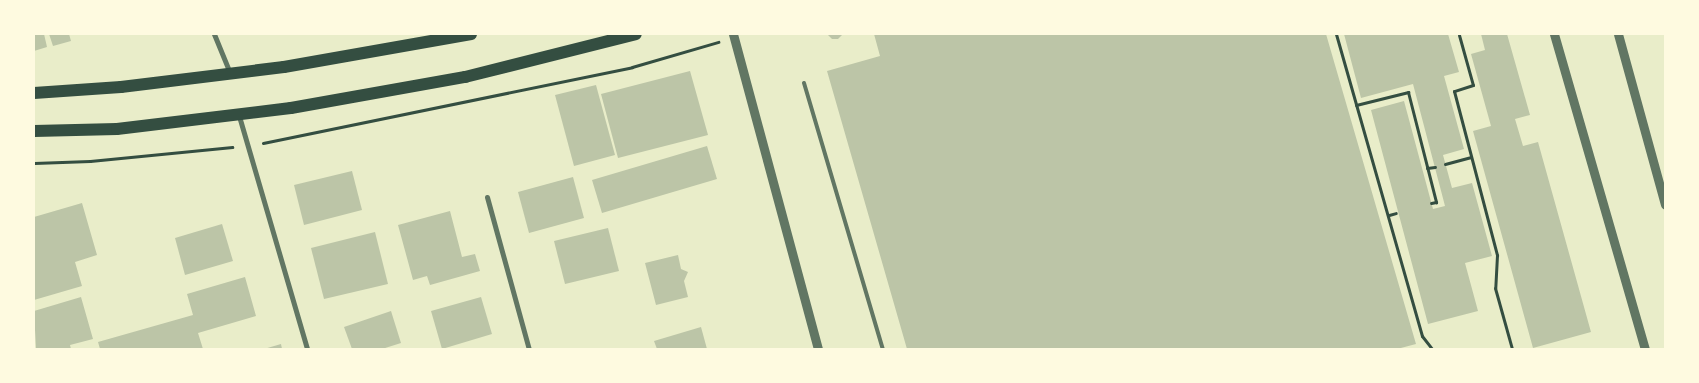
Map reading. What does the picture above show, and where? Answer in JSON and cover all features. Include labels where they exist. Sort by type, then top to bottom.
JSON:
[{"type":"main road","points":[[34,93],[230,74],[471,34]]},
{"type":"main road","points":[[34,131],[117,129],[239,115],[465,77],[636,34]]},
{"type":"street","points":[[214,34],[230,74]]},
{"type":"street","points":[[733,34],[818,349]]},
{"type":"street","points":[[1554,34],[1645,349]]},
{"type":"street","points":[[1618,34],[1665,205]]},
{"type":"street","points":[[239,115],[307,349]]},
{"type":"street","points":[[487,197],[529,349]]},
{"type":"lane","points":[[804,83],[883,349]]},
{"type":"path","points":[[1336,34],[1422,336],[1432,349]]},
{"type":"path","points":[[1464,34],[1459,34],[1472,85],[1454,91],[1497,255],[1495,288],[1512,349]]},
{"type":"path","points":[[1356,105],[1408,92],[1436,202],[1431,204]]},
{"type":"path","points":[[1445,164],[1472,156]]},
{"type":"path","points":[[1427,168],[1435,166]]},
{"type":"path","points":[[1389,215],[1396,213]]},
{"type":"building","points":[[34,34],[44,34],[47,47],[34,51]]},
{"type":"building","points":[[49,34],[69,34],[71,41],[53,46]]},
{"type":"building","points":[[827,34],[843,34],[838,39],[832,39]]},
{"type":"building","points":[[874,34],[1326,34],[1416,344],[1397,349],[907,349],[827,71],[880,56]]},
{"type":"building","points":[[1344,34],[1448,34],[1459,72],[1444,76],[1464,149],[1443,155],[1452,188],[1472,183],[1492,256],[1465,263],[1478,311],[1428,324],[1371,110],[1404,101],[1433,209],[1445,206],[1413,84],[1361,98]]},
{"type":"building","points":[[1481,34],[1507,34],[1530,115],[1515,119],[1523,146],[1538,142],[1591,332],[1533,348],[1473,131],[1491,126],[1471,54],[1485,50]]},
{"type":"building","points":[[690,71],[708,135],[618,158],[601,94]]},
{"type":"building","points":[[596,85],[615,155],[574,166],[555,95]]},
{"type":"building","points":[[707,146],[717,179],[602,213],[592,180]]},
{"type":"building","points":[[352,171],[362,210],[304,225],[294,185]]},
{"type":"building","points":[[573,177],[584,218],[529,233],[518,192]]},
{"type":"building","points":[[82,203],[97,255],[75,262],[82,286],[34,300],[34,217]]},
{"type":"building","points":[[450,211],[462,257],[475,254],[480,271],[430,285],[427,276],[413,280],[398,225]]},
{"type":"building","points":[[222,224],[233,261],[185,275],[175,238]]},
{"type":"building","points":[[608,228],[619,271],[565,284],[554,241]]},
{"type":"building","points":[[375,232],[388,284],[324,299],[311,248]]},
{"type":"building","points":[[678,255],[681,269],[688,272],[684,281],[688,297],[656,305],[645,263]]},
{"type":"building","points":[[245,277],[256,316],[198,333],[203,349],[100,349],[98,342],[193,315],[187,294]]},
{"type":"building","points":[[81,297],[93,339],[70,345],[71,349],[36,349],[34,311]]},
{"type":"building","points":[[481,297],[492,334],[442,349],[431,311]]},
{"type":"building","points":[[391,311],[401,343],[382,349],[352,349],[344,327]]},
{"type":"building","points":[[701,327],[707,349],[657,349],[654,341]]},
{"type":"building","points":[[281,344],[282,349],[264,349]]}]
